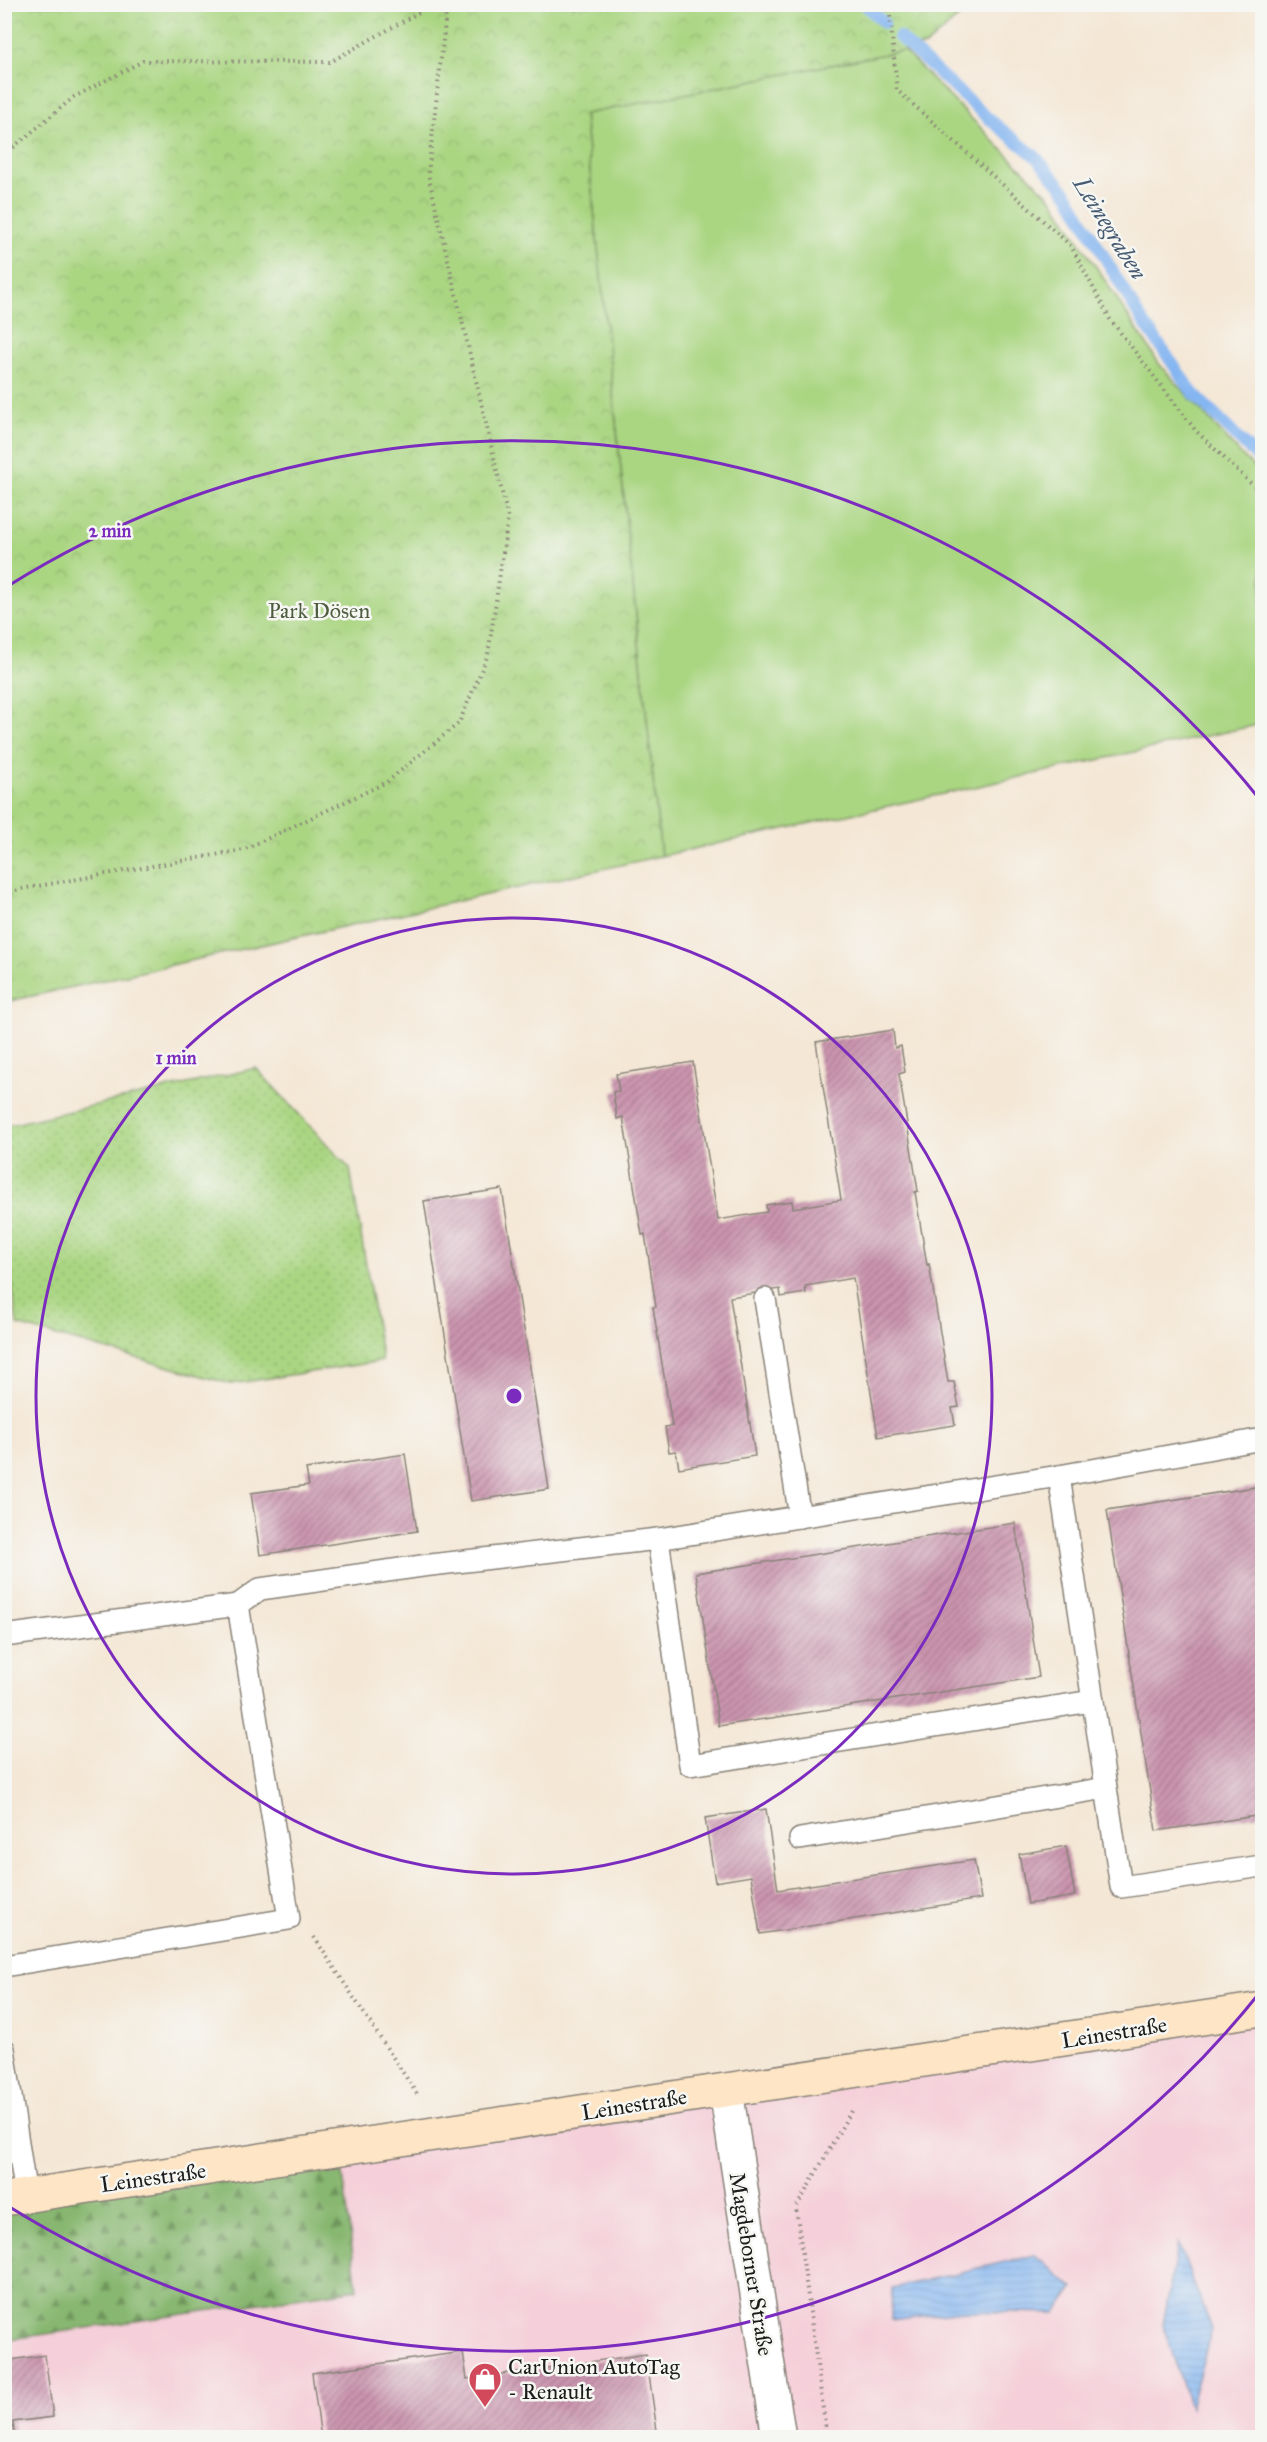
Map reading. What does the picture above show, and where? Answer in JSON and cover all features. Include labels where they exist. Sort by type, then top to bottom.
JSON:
[{"type":"main road","name":"Leinestraße","points":[[15,2197],[1263,2009]]},
{"type":"street","name":"Magdeborner Straße","points":[[726,2090],[779,2438]]},
{"type":"lane","points":[[765,1299],[800,1517]]},
{"type":"lane","points":[[4,1636],[238,1605],[260,1589],[422,1566],[658,1539],[1059,1476],[1263,1439]]},
{"type":"lane","points":[[1059,1476],[1121,1887],[1263,1866]]},
{"type":"lane","points":[[658,1539],[690,1765],[1092,1701]]},
{"type":"lane","points":[[4,1966],[290,1919],[238,1605]]},
{"type":"lane","points":[[800,1839],[1106,1788]]},
{"type":"lane","points":[[4,2049],[15,2197]]},
{"type":"path","points":[[4,155],[74,97],[143,61],[330,62],[434,4]]},
{"type":"path","points":[[4,892],[243,850],[387,782],[459,723],[488,655],[508,518],[428,174],[447,4]]},
{"type":"path","points":[[890,4],[897,90],[1071,246],[1110,319],[1181,412],[1196,431],[1263,494]]},
{"type":"path","points":[[290,1919],[317,1938],[417,2094]]},
{"type":"path","points":[[826,2438],[795,2208],[849,2111],[857,2110]]},
{"type":"shaded area","points":[[1262,2009],[1262,2437],[5,2437],[4,2340],[357,2289],[340,2150]]},
{"type":"green space","name":"Park Dösen","points":[[4,5],[973,5],[925,46],[584,114],[661,856],[5,1002]]},
{"type":"green space","points":[[903,50],[1052,199],[1160,365],[1244,458],[1262,474],[1262,724],[661,856],[584,114]]},
{"type":"green space","points":[[256,1068],[350,1169],[382,1361],[231,1384],[17,1325],[5,1225],[5,1126]]},
{"type":"green space","points":[[340,2150],[357,2289],[5,2340],[5,2199]]},
{"type":"water","points":[[1178,2243],[1212,2329],[1190,2407],[1163,2325]]},
{"type":"water","points":[[1035,2255],[1074,2288],[1056,2313],[962,2311],[891,2320],[892,2288]]},
{"type":"building","points":[[893,1030],[895,1048],[901,1046],[905,1072],[899,1074],[918,1191],[915,1192],[927,1265],[929,1264],[948,1382],[954,1382],[959,1407],[952,1408],[955,1425],[878,1437],[853,1278],[805,1286],[806,1293],[781,1297],[780,1289],[730,1297],[755,1456],[679,1468],[676,1451],[669,1452],[665,1427],[672,1426],[653,1307],[656,1307],[623,1117],[617,1119],[613,1092],[619,1091],[616,1074],[693,1062],[718,1220],[767,1212],[766,1205],[792,1201],[793,1208],[841,1200],[816,1042]]},
{"type":"building","points":[[502,1189],[549,1489],[471,1501],[424,1201]]},
{"type":"building","points":[[405,1454],[417,1531],[260,1555],[251,1493],[309,1485],[306,1469]]},
{"type":"building","points":[[1262,1486],[1262,1815],[1156,1831],[1107,1510]]},
{"type":"building","points":[[1015,1523],[1039,1677],[719,1726],[696,1573]]},
{"type":"building","points":[[766,1809],[778,1890],[974,1860],[981,1899],[760,1934],[751,1876],[715,1882],[705,1818]]},
{"type":"building","points":[[1066,1846],[1075,1896],[1028,1904],[1019,1854]]},
{"type":"building","name":"CarUnion AutoTag - Renault","points":[[463,2352],[467,2379],[646,2354],[658,2438],[321,2438],[312,2373]]},
{"type":"building","points":[[45,2355],[53,2417],[13,2422],[15,2438],[4,2438],[4,2361]]},
{"type":"waterway","name":"Leinegraben","points":[[864,4],[884,23]]},
{"type":"waterway","name":"Leinegraben","points":[[899,37],[989,119],[1035,156],[1067,193],[1136,311],[1193,393],[1262,462]]},
{"type":"place","name":"CarUnion AutoTag - Renault","points":[[485,2408]]}]
